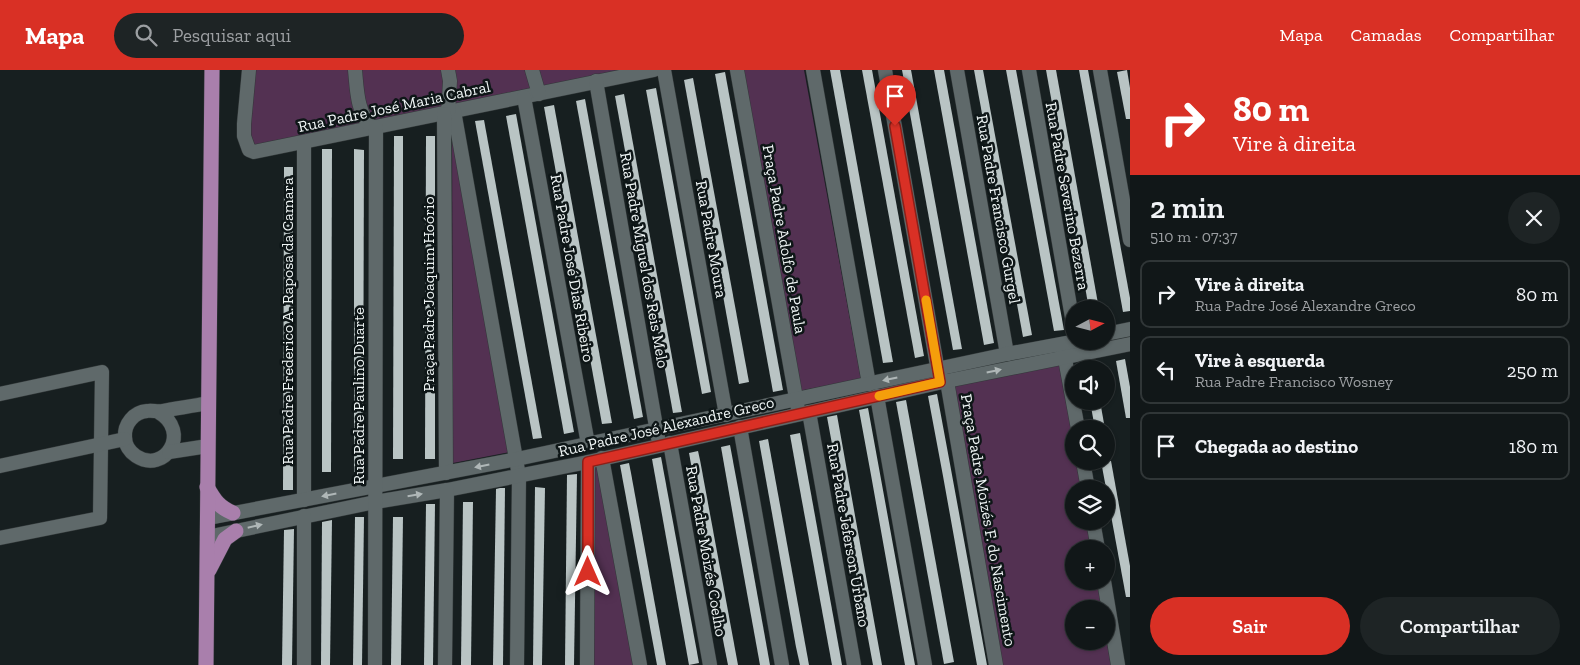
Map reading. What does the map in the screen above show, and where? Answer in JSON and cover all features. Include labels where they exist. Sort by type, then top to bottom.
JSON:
[{"type":"main road","points":[[206,665],[212,70]]},
{"type":"main road","points":[[207,487],[222,508],[233,513]]},
{"type":"main road","points":[[207,574],[225,539],[236,531]]},
{"type":"street","name":"Rua Padre José Maria Cabral","points":[[249,70],[244,124],[246,142],[249,150],[254,152],[654,70]]},
{"type":"street","points":[[355,70],[358,101],[366,122],[374,127]]},
{"type":"street","points":[[448,70],[450,82],[449,112],[520,476],[517,665]]},
{"type":"street","points":[[532,70],[539,94]]},
{"type":"street","name":"Rua Padre Moura","points":[[664,70],[726,415]]},
{"type":"street","name":"Praça Padre Adolfo de Paula","points":[[737,70],[796,400],[804,413]]},
{"type":"street","points":[[813,70],[869,384]]},
{"type":"street","name":"Praça Padre Moizés F. do Nascimento","points":[[885,70],[996,665]]},
{"type":"street","name":"Rua Padre Francisco Gurgel","points":[[957,70],[1007,354]]},
{"type":"street","name":"Rua Padre Severino Bezerra","points":[[1028,70],[1069,300]]},
{"type":"street","points":[[1100,70],[1130,240]]},
{"type":"street","name":"Rua Padre Miguel dos Reis Melo","points":[[596,81],[656,430],[665,444]]},
{"type":"street","name":"Rua Padre José Dias Ribeiro","points":[[524,97],[588,444]]},
{"type":"street","name":"Praça Padre Joaquim Hoório","points":[[446,473],[449,112]]},
{"type":"street","name":"Rua Padre Paulino Duarte","points":[[374,127],[375,665]]},
{"type":"street","name":"Rua Padre Frederico A. Raposa da Camara","points":[[304,143],[304,500]]},
{"type":"street","points":[[1115,332],[1130,329]]},
{"type":"street","name":"Rua Padre José Alexandre Greco","points":[[1115,344],[1130,344]]},
{"type":"street","name":"Rua Padre José Alexandre Greco","points":[[208,518],[517,459],[869,384],[942,378],[1007,354],[1065,346]]},
{"type":"street","name":"Rua Padre José Alexandre Greco","points":[[208,537],[304,516],[588,462],[878,396],[1065,347]]},
{"type":"street","points":[[1071,350],[1077,420]]},
{"type":"street","points":[[0,394],[102,372],[100,518],[0,538]]},
{"type":"street","points":[[878,396],[926,665]]},
{"type":"street","points":[[158,412],[208,403]]},
{"type":"street","points":[[150,410],[158,412],[171,422],[175,437],[169,452],[162,457],[147,461],[132,454],[125,439],[125,431],[128,422],[134,416],[150,410]]},
{"type":"street","name":"Rua Padre Jeferson Urbano","points":[[804,413],[854,665]]},
{"type":"street","points":[[740,428],[782,665]]},
{"type":"street","points":[[0,466],[125,439]]},
{"type":"street","name":"Rua Padre Moizés Coelho","points":[[665,444],[710,665]]},
{"type":"street","points":[[169,452],[208,446]]},
{"type":"street","points":[[602,458],[640,665]]},
{"type":"street","points":[[587,665],[588,462]]},
{"type":"street","points":[[445,665],[447,490]]},
{"type":"street","points":[[304,516],[304,665]]},
{"type":"street","points":[[1106,590],[1118,665]]},
{"type":"shaded area","points":[[254,70],[625,70],[273,144],[253,144],[248,136]]},
{"type":"shaded area","points":[[743,70],[804,70],[861,379],[799,391]]},
{"type":"shaded area","points":[[452,124],[510,452],[453,463]]},
{"type":"shaded area","points":[[1060,362],[1065,389],[1065,410],[1069,410],[1071,420],[1065,420],[1065,470],[1080,470],[1081,480],[1065,480],[1065,530],[1091,530],[1092,540],[1065,540],[1065,590],[1102,590],[1103,600],[1065,600],[1065,650],[1112,650],[1115,665],[1002,665],[953,385]]},
{"type":"shaded area","points":[[593,468],[597,468],[633,665],[593,665]]},
{"type":"building","points":[[830,70],[840,70],[893,362],[883,363]]},
{"type":"building","points":[[862,70],[872,70],[924,356],[915,358]]},
{"type":"building","points":[[902,70],[911,70],[962,349],[953,350]]},
{"type":"building","points":[[934,70],[944,70],[994,343],[984,345]]},
{"type":"building","points":[[974,70],[983,70],[1032,335],[1023,337]]},
{"type":"building","points":[[1006,70],[1016,70],[1064,330],[1054,331]]},
{"type":"building","points":[[1046,70],[1056,70],[1097,300],[1087,300]]},
{"type":"building","points":[[1079,70],[1088,70],[1130,298],[1130,311],[1123,312]]},
{"type":"building","points":[[1127,70],[1130,88],[1130,119],[1126,119],[1117,72]]},
{"type":"building","points":[[725,72],[783,390],[773,392],[715,74]]},
{"type":"building","points":[[693,78],[749,382],[739,384],[684,80]]},
{"type":"building","points":[[656,88],[711,392],[702,394],[646,90]]},
{"type":"building","points":[[624,94],[682,412],[673,413],[615,96]]},
{"type":"building","points":[[585,99],[643,417],[634,419],[576,101]]},
{"type":"building","points":[[554,105],[612,423],[602,424],[544,107]]},
{"type":"building","points":[[516,114],[574,432],[564,434],[506,116]]},
{"type":"building","points":[[484,120],[542,438],[533,439],[475,121]]},
{"type":"building","points":[[394,136],[403,136],[403,459],[393,459]]},
{"type":"building","points":[[426,136],[435,136],[435,459],[425,459]]},
{"type":"building","points":[[322,149],[332,149],[331,472],[322,472]]},
{"type":"building","points":[[354,149],[364,150],[363,473],[354,472]]},
{"type":"building","points":[[284,167],[293,167],[293,490],[283,490]]},
{"type":"building","points":[[1125,359],[1130,387],[1130,418],[1126,418],[1116,361]]},
{"type":"building","points":[[937,394],[987,665],[977,665],[928,396]]},
{"type":"building","points":[[906,400],[954,662],[944,664],[896,402]]},
{"type":"building","points":[[868,408],[915,665],[905,665],[859,410]]},
{"type":"building","points":[[1092,410],[1102,410],[1103,420],[1093,420]]},
{"type":"building","points":[[837,415],[882,665],[873,665],[827,417]]},
{"type":"building","points":[[800,433],[842,665],[832,665],[797,474],[790,435]]},
{"type":"building","points":[[768,439],[809,665],[800,665],[796,647],[759,441]]},
{"type":"building","points":[[730,445],[770,665],[760,665],[721,447]]},
{"type":"building","points":[[698,451],[738,665],[728,665],[724,645],[689,453]]},
{"type":"building","points":[[661,457],[699,663],[689,665],[652,459]]},
{"type":"building","points":[[629,463],[666,665],[657,665],[620,465]]},
{"type":"building","points":[[1103,470],[1113,470],[1114,480],[1104,480]]},
{"type":"building","points":[[577,474],[574,665],[565,665],[567,475]]},
{"type":"building","points":[[1115,483],[1130,566],[1130,597],[1126,597],[1114,530]]},
{"type":"building","points":[[535,487],[545,488],[542,665],[533,665]]},
{"type":"building","points":[[505,488],[503,665],[493,665],[496,489]]},
{"type":"building","points":[[463,502],[473,502],[471,665],[461,665]]},
{"type":"building","points":[[426,504],[435,504],[433,665],[424,665]]},
{"type":"building","points":[[355,517],[364,517],[362,665],[353,665]]},
{"type":"building","points":[[393,517],[403,517],[401,665],[391,665]]},
{"type":"building","points":[[332,520],[330,665],[321,665],[322,522]]},
{"type":"building","points":[[294,529],[292,665],[282,665],[284,530]]},
{"type":"slow traffic","points":[[879,396],[940,382],[926,300]]},
{"type":"route","points":[[588,572],[588,462],[940,382],[895,126]]}]
